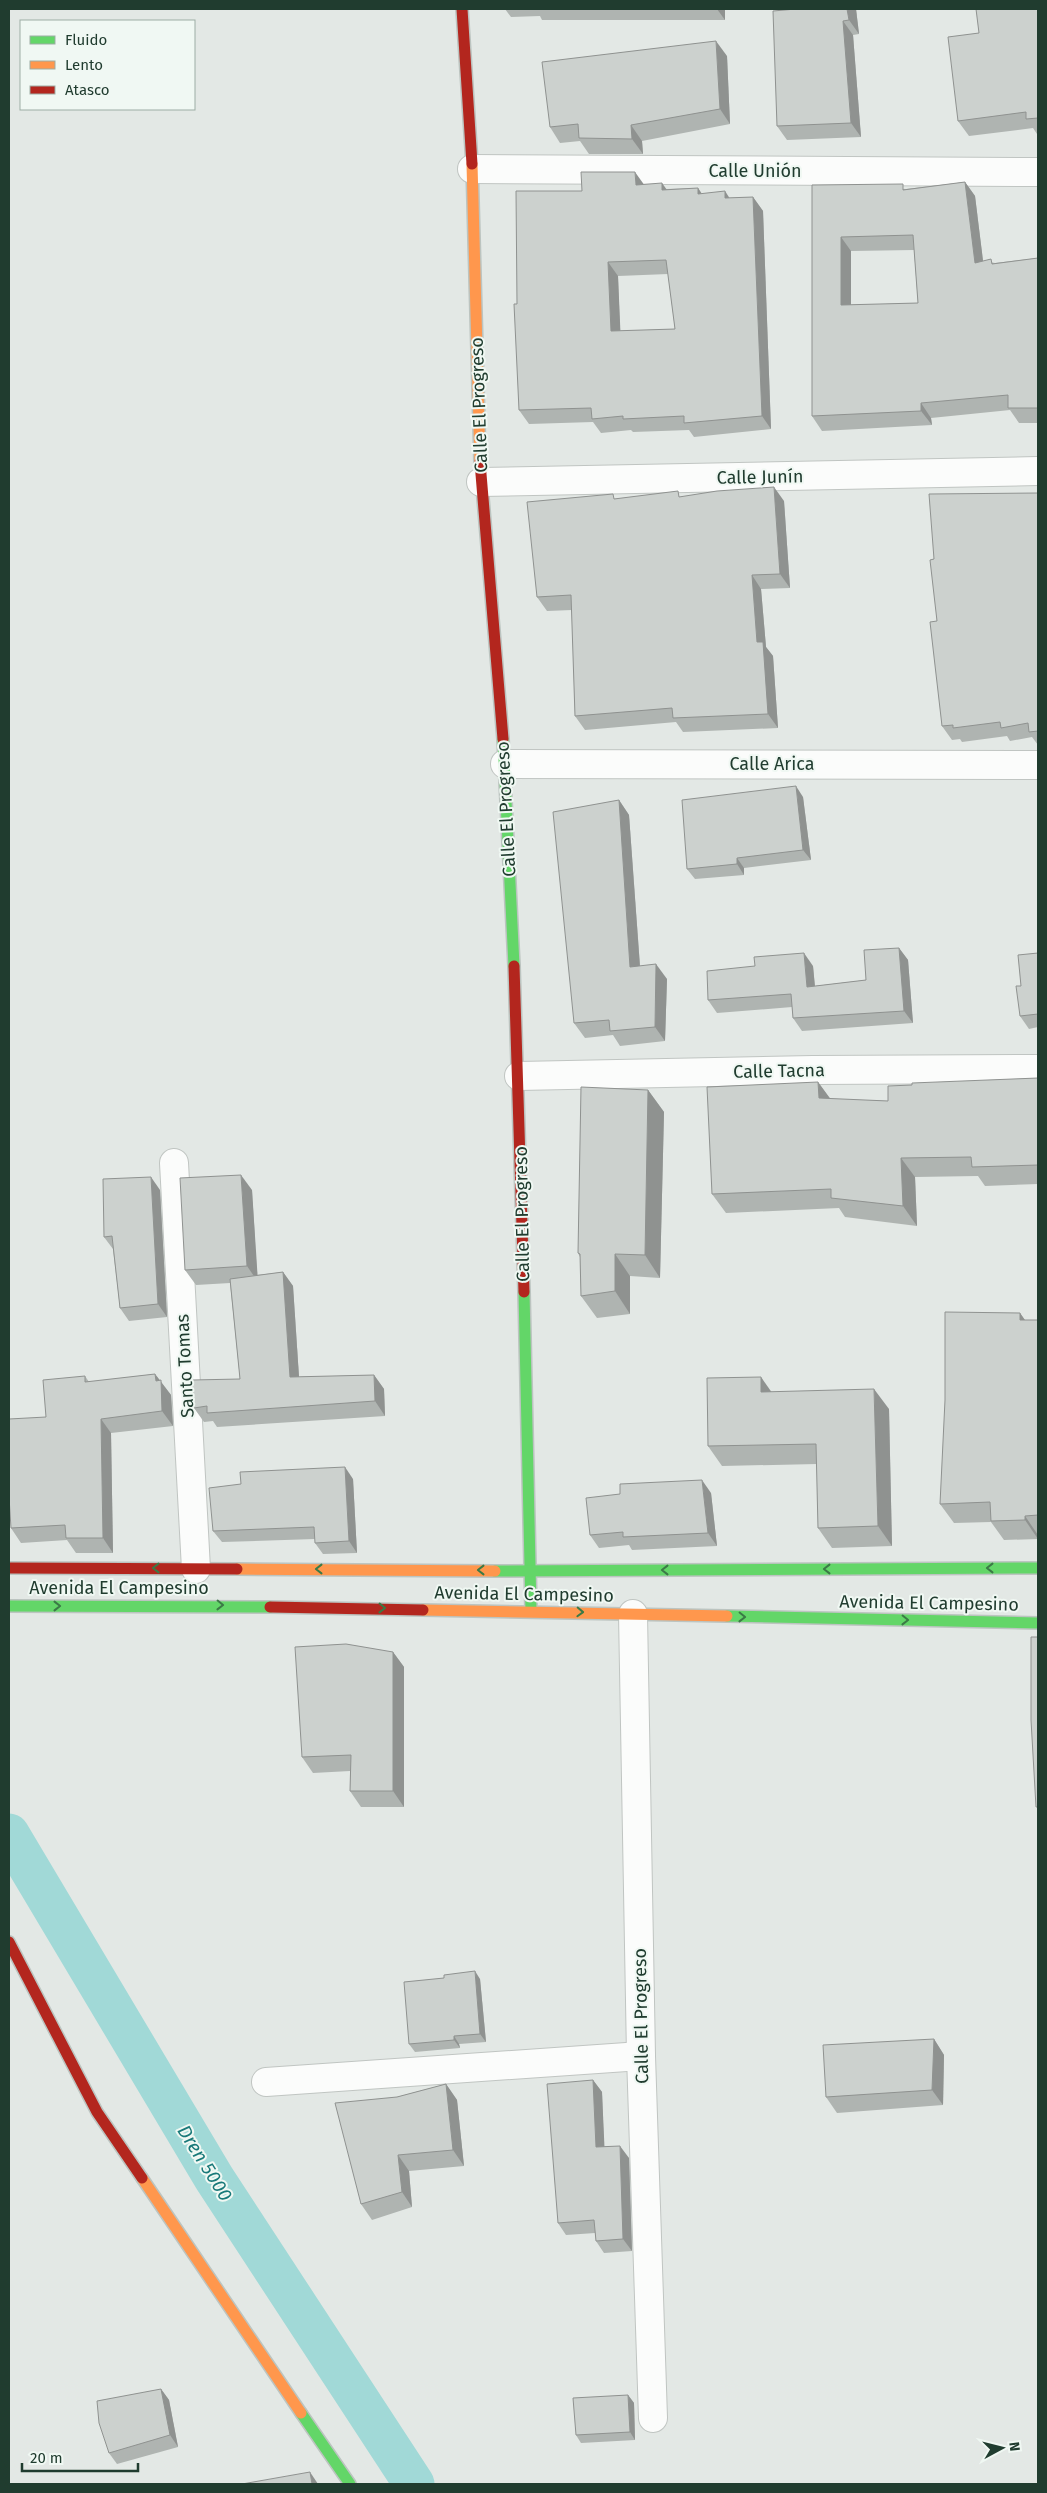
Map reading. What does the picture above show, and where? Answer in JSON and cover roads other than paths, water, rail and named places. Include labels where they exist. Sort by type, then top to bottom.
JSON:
[{"type":"street","name":"Calle El Progreso","points":[[462,9],[472,170],[481,482],[505,764],[519,1076],[531,1611]]},
{"type":"street","name":"Calle Unión","points":[[472,170],[1038,172]]},
{"type":"street","name":"Calle Junín","points":[[481,482],[1038,471]]},
{"type":"street","name":"Calle Arica","points":[[505,764],[1038,765]]},
{"type":"street","name":"Calle Tacna","points":[[519,1076],[813,1070],[1038,1069]]},
{"type":"street","name":"Santo Tomas","points":[[174,1163],[196,1569]]},
{"type":"street","name":"Avenida El Campesino","points":[[9,1568],[530,1570],[1038,1568]]},
{"type":"street","name":"Avenida El Campesino","points":[[9,1606],[199,1605],[1038,1623]]},
{"type":"street","name":"Calle El Progreso","points":[[633,1614],[641,2056],[653,2418]]},
{"type":"street","points":[[9,1942],[97,2112],[350,2484]]},
{"type":"street","points":[[266,2082],[641,2056]]},
{"type":"waterway","name":"Dren 5000","points":[[9,1834],[214,2178],[414,2484]]}]
